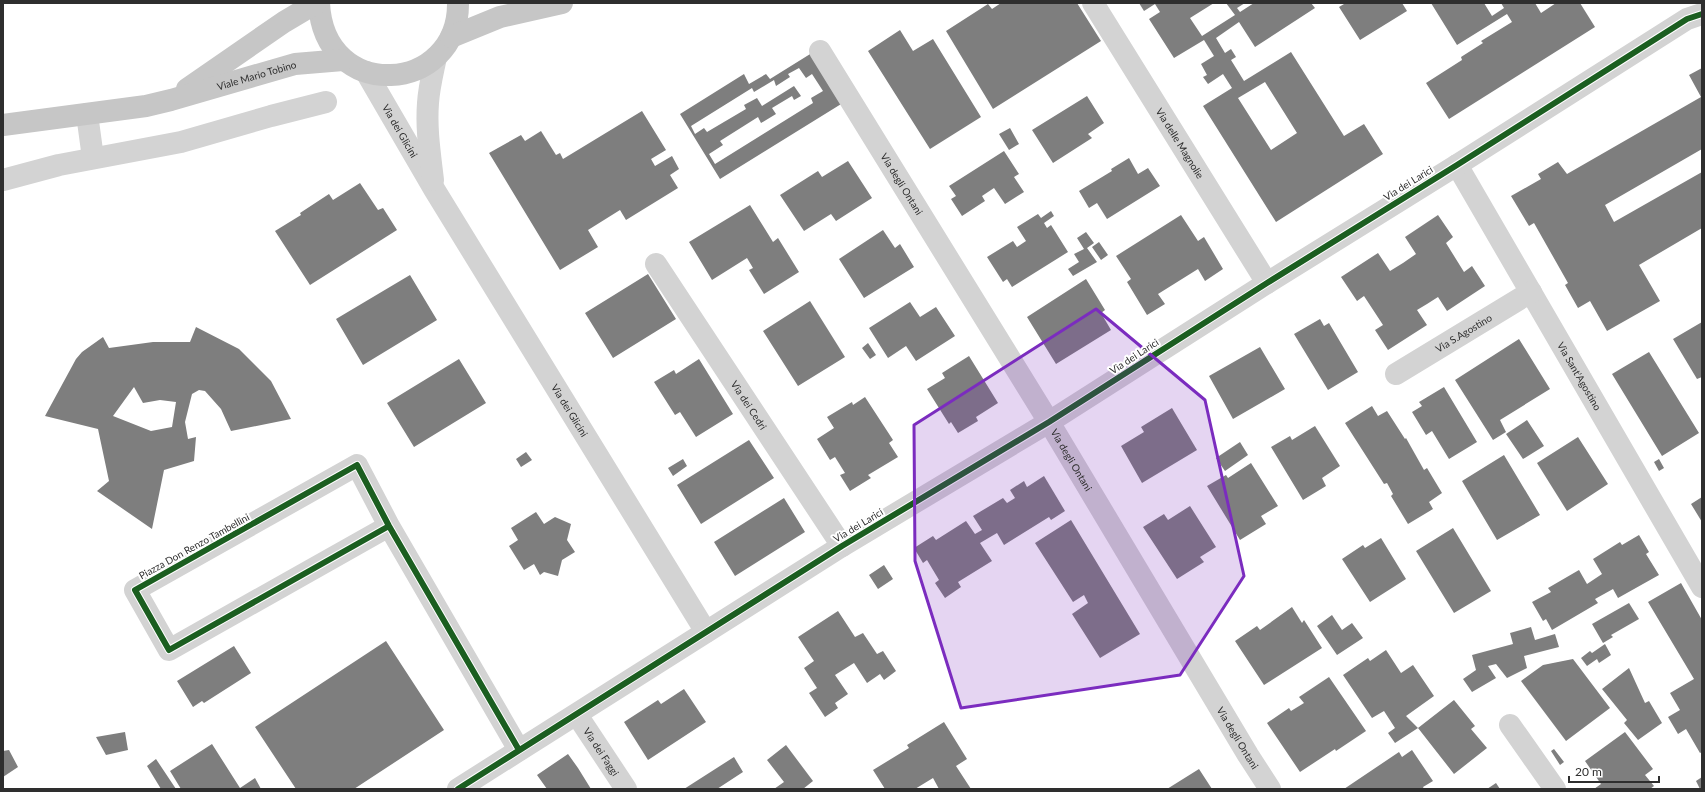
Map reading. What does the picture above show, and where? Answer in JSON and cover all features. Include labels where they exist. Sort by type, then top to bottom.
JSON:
[{"type":"main road","name":"Viale Mario Tobino","points":[[171,100],[284,22],[316,3]]},
{"type":"main road","points":[[319,3],[320,19],[326,36],[343,60],[366,72],[384,76],[403,74],[420,68],[436,57],[451,37],[456,21],[458,3]]},
{"type":"main road","points":[[451,37],[500,17],[562,3]]},
{"type":"main road","name":"Viale Mario Tobino","points":[[3,125],[146,106],[295,64],[343,60]]},
{"type":"street","name":"Via delle Magnolie","points":[[1093,3],[1267,283]]},
{"type":"street","name":"Via dei Larici","points":[[458,789],[842,546],[1050,422],[1267,283],[1457,165],[1687,19],[1702,14]]},
{"type":"street","name":"Via degli Ontani","points":[[820,51],[1050,422],[1242,746],[1270,789]]},
{"type":"street","name":"Via dei Glicini","points":[[434,189],[428,143],[427,114],[429,88],[436,57]]},
{"type":"street","name":"Via dei Glicini","points":[[366,72],[434,189],[706,632]]},
{"type":"street","points":[[3,180],[59,165],[181,142],[326,102]]},
{"type":"street","points":[[87,114],[92,158]]},
{"type":"street","name":"Via Sant'Agostino","points":[[1457,165],[1702,587]]},
{"type":"street","name":"Via dei Cedri","points":[[656,264],[842,546]]},
{"type":"street","name":"Via S.Agostino","points":[[1396,374],[1531,292]]},
{"type":"street","name":"Piazza Don Renzo Tambellini","points":[[389,526],[169,650],[135,590],[357,465],[389,526],[519,750]]},
{"type":"street","name":"Via dei Faggi","points":[[577,715],[626,789]]},
{"type":"street","points":[[1510,725],[1555,789]]},
{"type":"highlighted area","points":[[1096,309],[1205,400],[1244,576],[1180,675],[961,708],[915,561],[914,425]]},
{"type":"building","points":[[1001,3],[1077,3],[1101,41],[993,109],[946,31],[988,4],[992,9]]},
{"type":"building","points":[[1139,3],[1214,3],[1190,18],[1202,36],[1235,15],[1226,3],[1245,3],[1237,8],[1240,12],[1254,3],[1311,3],[1315,8],[1255,47],[1239,22],[1216,38],[1225,53],[1231,49],[1236,57],[1231,60],[1244,81],[1291,52],[1344,136],[1364,124],[1383,154],[1276,222],[1203,106],[1232,88],[1223,74],[1208,84],[1203,77],[1207,75],[1201,64],[1214,56],[1204,40],[1174,58],[1149,19],[1160,12],[1155,4],[1144,11]],"holes":[[[1265,82],[1297,133],[1271,150],[1238,98]]]},
{"type":"building","points":[[1343,3],[1402,3],[1407,11],[1360,40],[1339,7],[1344,4]]},
{"type":"building","points":[[1431,3],[1484,3],[1492,16],[1504,8],[1501,3],[1535,3],[1541,13],[1556,3],[1580,3],[1595,27],[1449,119],[1426,83],[1462,60],[1461,57],[1483,43],[1481,41],[1512,22],[1507,14],[1457,45]]},
{"type":"building","points":[[900,30],[913,51],[933,39],[981,117],[930,149],[868,51]]},
{"type":"building","points":[[815,51],[846,101],[720,179],[680,114],[744,74],[749,84],[766,74],[770,79]],"holes":[[[799,68],[806,78],[812,74],[823,91],[811,98],[813,103],[715,164],[709,154],[723,145],[720,141],[758,117],[761,123],[776,114],[772,108],[792,96],[794,100],[801,96],[794,86],[762,106],[757,98],[744,105],[746,109],[707,132],[704,128],[695,134],[691,126],[752,88],[754,92],[774,80],[776,86],[790,77],[788,74]]]},
{"type":"building","points":[[1702,68],[1702,149],[1605,205],[1614,222],[1702,172],[1702,228],[1639,265],[1660,301],[1607,331],[1590,301],[1578,308],[1565,285],[1568,283],[1534,223],[1529,226],[1511,196],[1541,179],[1538,174],[1558,162],[1567,174],[1701,97],[1689,75]]},
{"type":"building","points":[[1087,96],[1104,123],[1088,134],[1092,138],[1053,163],[1032,130]]},
{"type":"building","points":[[642,111],[666,150],[651,159],[655,166],[672,156],[679,169],[670,175],[678,188],[626,220],[620,210],[588,230],[598,247],[560,270],[489,153],[521,135],[525,141],[541,131],[556,155],[560,153],[563,159]]},
{"type":"building","points":[[1010,128],[1019,144],[1009,150],[999,134]]},
{"type":"building","points":[[1004,151],[1019,174],[1014,177],[1024,192],[1005,204],[994,188],[982,196],[985,201],[962,216],[951,199],[956,196],[949,186]]},
{"type":"building","points":[[1129,158],[1138,174],[1148,168],[1160,186],[1107,219],[1097,203],[1089,208],[1079,191],[1112,171],[1111,169]]},
{"type":"building","points":[[848,161],[872,198],[836,221],[831,214],[804,231],[780,195],[818,171],[822,177]]},
{"type":"building","points":[[360,183],[378,210],[383,208],[397,230],[310,285],[275,231],[301,215],[300,213],[329,194],[333,200]]},
{"type":"building","points":[[750,205],[773,242],[778,238],[799,272],[764,294],[749,270],[753,268],[747,258],[712,280],[689,242]]},
{"type":"building","points":[[1051,211],[1054,216],[1044,223],[1047,228],[1051,225],[1068,252],[1012,287],[1007,279],[1003,282],[987,257],[1013,241],[1017,247],[1026,241],[1017,227],[1038,214],[1041,218]]},
{"type":"building","points":[[1181,215],[1198,241],[1204,237],[1223,269],[1205,281],[1198,269],[1158,294],[1165,304],[1147,315],[1127,282],[1131,279],[1116,256]]},
{"type":"building","points":[[1438,215],[1453,237],[1446,243],[1464,272],[1472,266],[1485,286],[1447,311],[1438,297],[1417,310],[1427,325],[1388,350],[1375,330],[1383,325],[1364,296],[1357,301],[1341,277],[1378,253],[1390,271],[1403,263],[1416,254],[1405,237]]},
{"type":"building","points":[[883,230],[895,248],[900,244],[914,267],[864,298],[839,259]]},
{"type":"building","points":[[1086,232],[1094,243],[1087,248],[1097,262],[1073,276],[1068,269],[1079,262],[1074,254],[1084,249],[1077,238]]},
{"type":"building","points":[[1099,242],[1108,255],[1101,260],[1092,247]]},
{"type":"building","points":[[648,274],[676,319],[613,358],[585,313]]},
{"type":"building","points":[[410,275],[437,320],[363,365],[336,319]]},
{"type":"building","points":[[1086,279],[1105,310],[1101,313],[1111,330],[1056,364],[1027,317]]},
{"type":"building","points":[[810,301],[845,357],[798,386],[763,331]]},
{"type":"building","points":[[910,302],[920,317],[936,307],[955,336],[916,361],[906,346],[888,358],[869,328]]},
{"type":"building","points":[[1320,319],[1324,326],[1329,323],[1358,372],[1328,390],[1294,334]]},
{"type":"building","points":[[1702,322],[1702,377],[1697,379],[1673,339]]},
{"type":"building","points":[[196,327],[239,349],[271,381],[291,419],[231,431],[221,409],[205,391],[199,390],[192,394],[185,422],[188,439],[196,437],[194,461],[164,470],[152,529],[97,491],[109,481],[98,429],[45,416],[76,359],[82,352],[103,337],[109,348],[153,342],[190,342]],"holes":[[[134,387],[143,403],[160,400],[176,402],[172,427],[151,431],[113,416]]]},
{"type":"building","points":[[1519,339],[1550,389],[1500,420],[1506,432],[1493,440],[1455,380]]},
{"type":"building","points":[[868,343],[876,355],[870,359],[862,348]]},
{"type":"building","points":[[1260,347],[1285,389],[1233,419],[1209,376]]},
{"type":"building","points":[[1649,352],[1699,433],[1662,456],[1612,374]]},
{"type":"building","points":[[969,356],[998,403],[976,417],[978,421],[958,433],[951,422],[949,424],[927,389],[945,378],[942,373]]},
{"type":"building","points":[[459,359],[486,403],[414,447],[387,403]]},
{"type":"building","points":[[699,359],[733,414],[696,437],[680,412],[675,415],[654,382],[674,370],[676,374]]},
{"type":"building","points":[[1444,387],[1477,442],[1449,459],[1432,431],[1426,435],[1412,412],[1422,406],[1419,402]]},
{"type":"building","points":[[865,397],[893,440],[889,443],[898,457],[868,475],[871,478],[850,491],[840,475],[845,473],[835,457],[830,460],[817,439],[834,428],[827,417],[852,402],[853,405]]},
{"type":"building","points":[[1372,406],[1378,416],[1387,411],[1405,439],[1406,438],[1424,470],[1427,468],[1442,493],[1429,502],[1433,509],[1408,524],[1391,496],[1393,494],[1387,483],[1384,484],[1345,423]]},
{"type":"building","points":[[1172,408],[1197,450],[1142,483],[1121,446],[1144,432],[1141,427]]},
{"type":"building","points":[[1527,420],[1544,446],[1523,459],[1506,434]]},
{"type":"building","points":[[1315,426],[1340,466],[1322,478],[1326,486],[1303,500],[1271,447],[1290,436],[1292,440]]},
{"type":"building","points":[[1578,437],[1608,484],[1567,511],[1537,463]]},
{"type":"building","points":[[749,440],[774,478],[701,524],[677,485]]},
{"type":"building","points":[[1240,442],[1248,455],[1225,471],[1216,458]]},
{"type":"building","points":[[526,452],[532,460],[521,467],[516,459]]},
{"type":"building","points":[[1504,455],[1540,515],[1497,540],[1462,481]]},
{"type":"building","points":[[683,459],[687,466],[673,476],[668,468]]},
{"type":"building","points":[[1659,459],[1664,468],[1659,471],[1654,462]]},
{"type":"building","points":[[1251,463],[1278,506],[1261,516],[1266,524],[1240,540],[1207,486],[1226,475],[1228,478]]},
{"type":"building","points":[[1044,476],[1065,511],[1051,520],[1049,517],[1004,545],[997,533],[980,543],[992,561],[958,582],[961,587],[945,598],[935,583],[939,580],[927,560],[923,563],[914,548],[933,536],[936,540],[966,521],[975,534],[982,530],[973,516],[1003,498],[1007,503],[1015,498],[1010,490],[1024,481],[1027,487]]},
{"type":"building","points":[[1702,497],[1702,522],[1691,504]]},
{"type":"building","points":[[784,498],[805,532],[735,576],[714,542]]},
{"type":"building","points":[[1190,506],[1216,547],[1200,557],[1204,562],[1177,579],[1143,527],[1164,514],[1168,520]]},
{"type":"building","points":[[536,512],[544,524],[555,517],[571,524],[567,540],[575,552],[562,560],[558,576],[544,572],[540,575],[534,564],[524,570],[509,546],[518,540],[511,528]]},
{"type":"building","points":[[1071,520],[1140,634],[1100,658],[1072,614],[1088,603],[1084,595],[1073,602],[1035,543]]},
{"type":"building","points":[[1453,528],[1491,591],[1454,613],[1416,551]]},
{"type":"building","points":[[1639,535],[1649,552],[1646,554],[1659,575],[1618,598],[1613,589],[1595,599],[1598,603],[1552,630],[1546,619],[1543,621],[1532,602],[1551,592],[1548,588],[1579,570],[1587,584],[1602,574],[1593,559],[1620,542],[1622,545]]},
{"type":"building","points":[[1381,538],[1406,579],[1370,602],[1342,559],[1363,545],[1365,548]]},
{"type":"building","points":[[884,565],[893,579],[878,589],[869,575]]},
{"type":"building","points":[[1681,583],[1702,620],[1702,752],[1700,753],[1686,729],[1678,734],[1668,717],[1680,710],[1670,693],[1694,679],[1648,602]]},
{"type":"building","points":[[1629,603],[1639,619],[1611,635],[1613,637],[1603,643],[1592,624]]},
{"type":"building","points":[[1292,607],[1302,623],[1304,620],[1322,648],[1264,685],[1235,641],[1257,626],[1260,630]]},
{"type":"building","points":[[838,611],[855,637],[863,633],[877,654],[883,651],[896,671],[884,680],[880,674],[867,683],[854,663],[835,675],[848,694],[835,703],[838,708],[825,717],[809,693],[817,688],[804,668],[814,661],[798,637]]},
{"type":"building","points":[[1332,615],[1342,630],[1352,623],[1363,638],[1337,655],[1317,626]]},
{"type":"building","points":[[1531,627],[1535,640],[1555,634],[1559,647],[1524,656],[1527,668],[1507,678],[1496,664],[1488,666],[1496,678],[1472,692],[1463,679],[1476,670],[1472,655],[1513,644],[1510,633]]},
{"type":"building","points":[[386,641],[444,730],[354,789],[296,789],[255,727]]},
{"type":"building","points":[[1605,644],[1611,655],[1599,663],[1597,659],[1587,666],[1581,658],[1590,651],[1592,653]]},
{"type":"building","points":[[234,646],[251,673],[204,703],[202,701],[193,707],[177,681]]},
{"type":"building","points":[[1386,650],[1401,673],[1413,665],[1434,696],[1406,716],[1418,728],[1395,743],[1388,733],[1395,728],[1384,711],[1372,718],[1343,675],[1368,658],[1370,661]]},
{"type":"building","points":[[1573,659],[1610,708],[1566,741],[1521,681],[1543,665]]},
{"type":"building","points":[[1629,668],[1645,703],[1649,701],[1662,723],[1638,740],[1624,723],[1627,720],[1602,689]]},
{"type":"building","points":[[1329,677],[1366,731],[1300,772],[1267,723],[1289,708],[1291,711],[1304,703],[1299,697]]},
{"type":"building","points":[[684,689],[706,722],[648,760],[624,722],[658,700],[661,704]]},
{"type":"building","points":[[1454,700],[1475,726],[1471,729],[1487,748],[1454,774],[1418,728]]},
{"type":"building","points":[[944,722],[967,759],[956,766],[971,789],[939,789],[933,778],[915,789],[885,789],[873,770],[909,748],[907,745]]},
{"type":"building","points":[[125,732],[128,750],[106,755],[96,737]]},
{"type":"building","points":[[1625,732],[1653,769],[1645,775],[1654,786],[1650,789],[1594,789],[1601,784],[1585,761]]},
{"type":"building","points":[[212,744],[240,788],[255,778],[261,789],[181,789],[170,771]]},
{"type":"building","points":[[786,745],[813,781],[803,789],[774,789],[784,782],[767,760]]},
{"type":"building","points":[[1554,749],[1564,762],[1560,765],[1551,751]]},
{"type":"building","points":[[9,750],[18,767],[3,777],[3,751]]},
{"type":"building","points":[[1412,750],[1433,781],[1423,787],[1424,789],[1344,789],[1399,752],[1402,757]]},
{"type":"building","points":[[568,754],[591,789],[547,789],[537,775]]},
{"type":"building","points":[[734,757],[743,772],[717,789],[684,789]]},
{"type":"building","points":[[156,759],[176,789],[161,789],[147,766]]},
{"type":"building","points":[[1199,769],[1212,789],[1167,789]]},
{"type":"building","points":[[1702,777],[1702,789],[1700,789],[1696,781]]},
{"type":"building","points":[[1496,783],[1500,789],[1487,789]]},
{"type":"cycle path","points":[[458,789],[842,546],[1049,422],[1687,19],[1702,14]]},
{"type":"cycle path","points":[[389,526],[169,650],[135,590],[357,465],[389,526],[519,750]]}]
